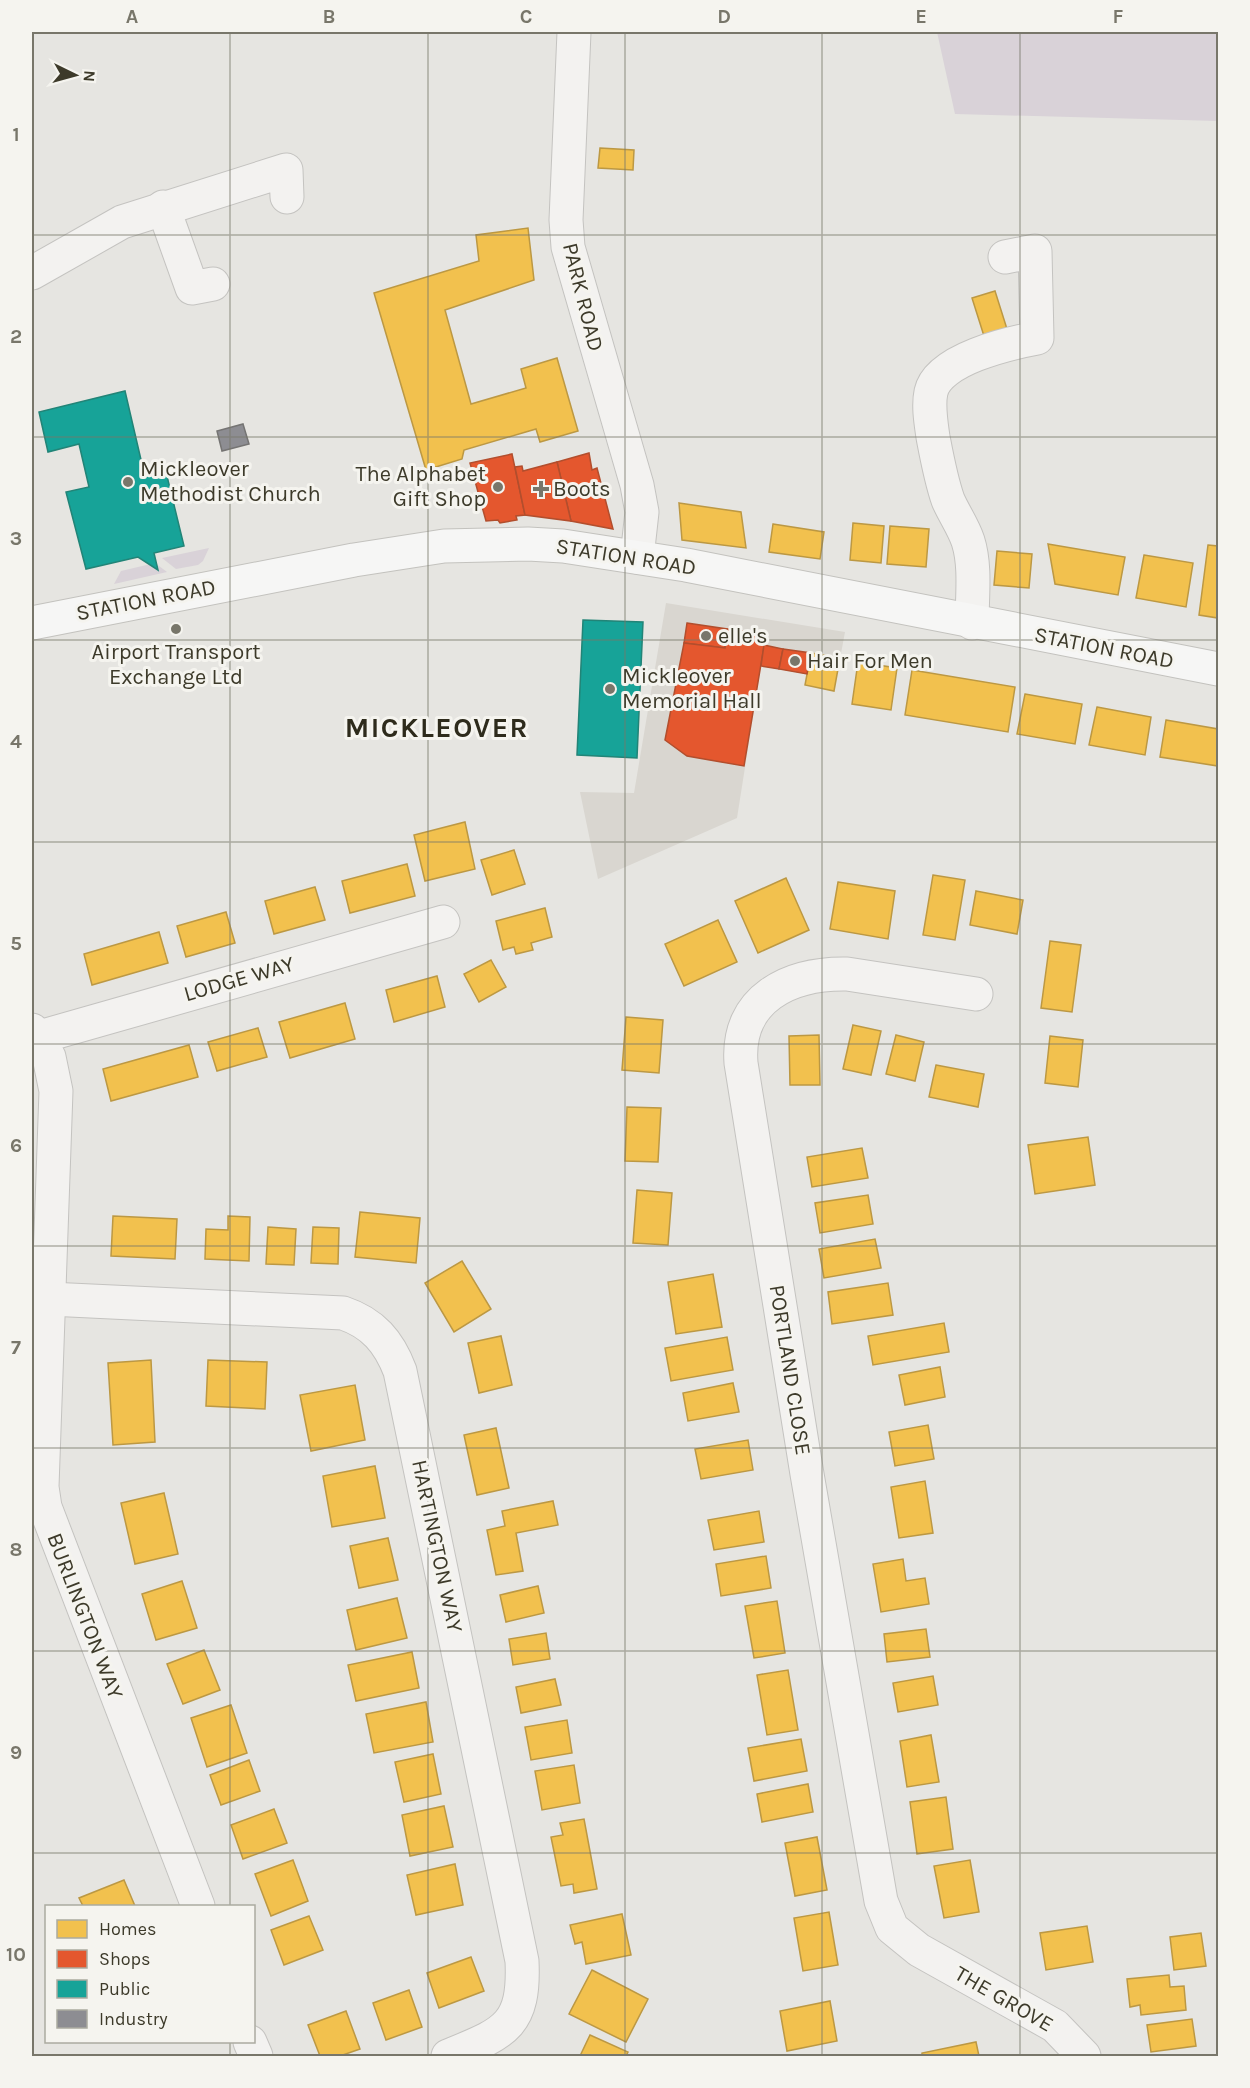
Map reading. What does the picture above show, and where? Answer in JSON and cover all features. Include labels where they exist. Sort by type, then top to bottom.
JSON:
[{"type":"main road","name":"STATION ROAD","points":[[32,623],[354,560],[444,546],[528,543],[637,557],[1218,669]]},
{"type":"street","name":"PARK ROAD","points":[[574,32],[566,220],[568,248],[637,485],[642,512],[637,557]]},
{"type":"street","points":[[32,273],[105,230],[163,207],[285,170],[287,197]]},
{"type":"street","points":[[163,207],[192,288],[213,284]]},
{"type":"street","points":[[972,623],[972,573],[969,543],[949,501],[937,462],[930,421],[931,390],[940,378],[964,359],[996,346],[1037,338],[1035,251],[1005,257]]},
{"type":"street","name":"LODGE WAY","points":[[34,1034],[443,922]]},
{"type":"street","name":"PORTLAND CLOSE","points":[[919,1950],[892,1928],[880,1901],[805,1463],[740,1046],[752,1014],[762,1002],[784,985],[811,975],[847,974],[976,994]]},
{"type":"street","name":"BURLINGTON WAY","points":[[34,1034],[49,1057],[56,1090],[42,1487],[45,1507],[198,1905]]},
{"type":"street","name":"HARTINGTON WAY","points":[[49,1299],[343,1313],[356,1317],[375,1330],[394,1354],[400,1371],[522,1961],[521,2002],[514,2014],[491,2038],[448,2056]]},
{"type":"street","name":"THE GROVE","points":[[919,1950],[1055,2026],[1084,2056]]},
{"type":"shaded area","points":[[937,32],[1218,32],[1218,121],[955,114]]},
{"type":"shaded area","points":[[209,548],[203,561],[198,565],[176,569],[162,558]]},
{"type":"shaded area","points":[[155,563],[167,572],[114,584],[121,571]]},
{"type":"shaded area","points":[[666,603],[845,632],[834,691],[805,685],[807,674],[761,666],[737,818],[598,879],[580,792],[634,793]]},
{"type":"building: Homes","points":[[600,148],[634,150],[633,170],[598,168]]},
{"type":"building: Homes","points":[[528,228],[534,280],[445,310],[471,404],[526,388],[521,369],[557,358],[578,431],[540,442],[536,429],[464,450],[462,459],[426,470],[374,293],[479,261],[476,235]]},
{"type":"building: Homes","points":[[995,291],[1007,329],[984,336],[972,298]]},
{"type":"building: Homes","points":[[679,503],[741,512],[746,548],[682,540]]},
{"type":"building: Homes","points":[[853,523],[884,526],[881,563],[850,560]]},
{"type":"building: Homes","points":[[773,524],[824,532],[820,559],[769,552]]},
{"type":"building: Homes","points":[[890,526],[929,529],[926,567],[887,564]]},
{"type":"building: Homes","points":[[1048,544],[1125,557],[1118,595],[1055,584]]},
{"type":"building: Homes","points":[[1208,545],[1218,546],[1218,618],[1199,615]]},
{"type":"building: Homes","points":[[997,551],[1032,554],[1029,588],[994,585]]},
{"type":"building: Homes","points":[[1144,555],[1193,563],[1186,607],[1136,598]]},
{"type":"building: Homes","points":[[811,653],[840,658],[834,691],[805,685]]},
{"type":"building: Homes","points":[[858,662],[897,668],[891,710],[852,704]]},
{"type":"building: Homes","points":[[912,670],[1015,687],[1008,732],[905,715]]},
{"type":"building: Homes","points":[[1025,694],[1082,704],[1075,744],[1017,734]]},
{"type":"building: Homes","points":[[1097,707],[1151,717],[1145,755],[1089,745]]},
{"type":"building: Homes","points":[[1166,720],[1218,729],[1218,766],[1160,757]]},
{"type":"building: Homes","points":[[465,822],[475,869],[425,881],[414,835]]},
{"type":"building: Homes","points":[[514,850],[525,884],[492,895],[481,860]]},
{"type":"building: Homes","points":[[407,864],[415,896],[350,913],[342,881]]},
{"type":"building: Homes","points":[[933,875],[965,880],[955,940],[923,935]]},
{"type":"building: Homes","points":[[786,878],[809,930],[758,953],[735,901]]},
{"type":"building: Homes","points":[[838,882],[895,891],[888,939],[830,929]]},
{"type":"building: Homes","points":[[315,887],[325,920],[274,934],[265,901]]},
{"type":"building: Homes","points":[[976,891],[1023,900],[1017,934],[970,925]]},
{"type":"building: Homes","points":[[545,908],[552,937],[531,943],[533,950],[516,954],[514,947],[503,950],[496,921]]},
{"type":"building: Homes","points":[[226,912],[235,943],[186,957],[177,926]]},
{"type":"building: Homes","points":[[718,920],[737,962],[684,986],[665,944]]},
{"type":"building: Homes","points":[[159,932],[168,963],[92,985],[84,954]]},
{"type":"building: Homes","points":[[1050,941],[1081,945],[1072,1012],[1041,1008]]},
{"type":"building: Homes","points":[[491,960],[506,987],[479,1002],[464,974]]},
{"type":"building: Homes","points":[[437,976],[445,1007],[394,1022],[386,990]]},
{"type":"building: Homes","points":[[345,1003],[355,1039],[290,1058],[279,1022]]},
{"type":"building: Homes","points":[[626,1017],[663,1020],[659,1073],[622,1070]]},
{"type":"building: Homes","points":[[853,1025],[881,1031],[871,1075],[843,1069]]},
{"type":"building: Homes","points":[[258,1028],[267,1057],[217,1071],[208,1042]]},
{"type":"building: Homes","points":[[819,1035],[820,1085],[790,1085],[789,1036]]},
{"type":"building: Homes","points":[[896,1035],[924,1042],[915,1081],[886,1074]]},
{"type":"building: Homes","points":[[1050,1036],[1083,1040],[1078,1087],[1045,1083]]},
{"type":"building: Homes","points":[[189,1045],[198,1077],[111,1101],[103,1069]]},
{"type":"building: Homes","points":[[936,1065],[984,1074],[978,1107],[929,1097]]},
{"type":"building: Homes","points":[[627,1107],[661,1108],[658,1162],[625,1161]]},
{"type":"building: Homes","points":[[1088,1137],[1095,1185],[1035,1194],[1028,1145]]},
{"type":"building: Homes","points":[[862,1148],[868,1178],[812,1187],[807,1157]]},
{"type":"building: Homes","points":[[637,1190],[672,1193],[668,1245],[633,1243]]},
{"type":"building: Homes","points":[[868,1195],[873,1224],[820,1233],[815,1203]]},
{"type":"building: Homes","points":[[360,1212],[420,1218],[416,1263],[355,1257]]},
{"type":"building: Homes","points":[[113,1216],[177,1219],[175,1259],[111,1256]]},
{"type":"building: Homes","points":[[228,1216],[250,1217],[249,1261],[205,1259],[206,1229],[228,1230]]},
{"type":"building: Homes","points":[[268,1227],[296,1229],[294,1265],[266,1264]]},
{"type":"building: Homes","points":[[313,1227],[339,1228],[338,1264],[311,1263]]},
{"type":"building: Homes","points":[[875,1239],[881,1268],[824,1278],[819,1249]]},
{"type":"building: Homes","points":[[462,1261],[491,1309],[454,1332],[425,1283]]},
{"type":"building: Homes","points":[[713,1274],[722,1327],[676,1334],[668,1282]]},
{"type":"building: Homes","points":[[888,1283],[893,1315],[832,1324],[828,1292]]},
{"type":"building: Homes","points":[[944,1323],[949,1352],[873,1365],[868,1336]]},
{"type":"building: Homes","points":[[501,1336],[512,1385],[479,1393],[468,1343]]},
{"type":"building: Homes","points":[[727,1337],[733,1370],[671,1381],[665,1348]]},
{"type":"building: Homes","points":[[151,1360],[155,1442],[113,1445],[108,1363]]},
{"type":"building: Homes","points":[[208,1360],[267,1362],[265,1409],[206,1406]]},
{"type":"building: Homes","points":[[940,1367],[945,1397],[905,1405],[899,1375]]},
{"type":"building: Homes","points":[[733,1383],[739,1412],[688,1421],[683,1393]]},
{"type":"building: Homes","points":[[355,1385],[365,1440],[311,1451],[300,1395]]},
{"type":"building: Homes","points":[[928,1425],[934,1459],[895,1466],[889,1432]]},
{"type":"building: Homes","points":[[496,1428],[509,1488],[477,1495],[464,1435]]},
{"type":"building: Homes","points":[[748,1440],[753,1470],[701,1479],[695,1449]]},
{"type":"building: Homes","points":[[375,1466],[385,1518],[332,1527],[323,1476]]},
{"type":"building: Homes","points":[[925,1481],[933,1533],[899,1538],[891,1487]]},
{"type":"building: Homes","points":[[164,1493],[178,1554],[135,1564],[121,1503]]},
{"type":"building: Homes","points":[[553,1501],[558,1525],[516,1533],[523,1571],[496,1575],[487,1530],[505,1526],[502,1511]]},
{"type":"building: Homes","points":[[759,1511],[764,1542],[714,1550],[708,1520]]},
{"type":"building: Homes","points":[[388,1538],[398,1580],[359,1588],[350,1546]]},
{"type":"building: Homes","points":[[766,1556],[771,1588],[721,1596],[716,1564]]},
{"type":"building: Homes","points":[[903,1559],[906,1581],[925,1578],[929,1604],[881,1612],[873,1564]]},
{"type":"building: Homes","points":[[182,1581],[197,1628],[156,1640],[142,1594]]},
{"type":"building: Homes","points":[[538,1586],[544,1613],[506,1622],[500,1595]]},
{"type":"building: Homes","points":[[397,1598],[407,1638],[356,1650],[347,1610]]},
{"type":"building: Homes","points":[[777,1601],[785,1653],[754,1658],[745,1606]]},
{"type":"building: Homes","points":[[926,1629],[930,1657],[887,1662],[884,1634]]},
{"type":"building: Homes","points":[[546,1633],[550,1659],[513,1665],[509,1639]]},
{"type":"building: Homes","points":[[204,1650],[220,1690],[183,1704],[167,1664]]},
{"type":"building: Homes","points":[[412,1652],[419,1688],[356,1701],[348,1665]]},
{"type":"building: Homes","points":[[788,1670],[798,1730],[767,1735],[757,1675]]},
{"type":"building: Homes","points":[[933,1676],[938,1705],[898,1712],[893,1683]]},
{"type":"building: Homes","points":[[555,1679],[561,1705],[521,1713],[516,1687]]},
{"type":"building: Homes","points":[[426,1702],[433,1742],[374,1753],[366,1714]]},
{"type":"building: Homes","points":[[231,1705],[247,1753],[207,1767],[191,1718]]},
{"type":"building: Homes","points":[[567,1720],[572,1753],[531,1760],[525,1727]]},
{"type":"building: Homes","points":[[931,1735],[939,1782],[907,1787],[900,1741]]},
{"type":"building: Homes","points":[[801,1739],[807,1771],[754,1781],[748,1748]]},
{"type":"building: Homes","points":[[433,1754],[441,1794],[404,1802],[395,1762]]},
{"type":"building: Homes","points":[[249,1760],[260,1791],[221,1805],[210,1775]]},
{"type":"building: Homes","points":[[574,1765],[580,1803],[542,1810],[535,1771]]},
{"type":"building: Homes","points":[[808,1784],[813,1812],[762,1822],[757,1794]]},
{"type":"building: Homes","points":[[946,1797],[953,1849],[917,1854],[910,1802]]},
{"type":"building: Homes","points":[[444,1806],[453,1847],[410,1856],[402,1815]]},
{"type":"building: Homes","points":[[274,1809],[287,1843],[243,1859],[231,1825]]},
{"type":"building: Homes","points":[[584,1819],[597,1889],[574,1893],[573,1884],[561,1886],[551,1837],[563,1835],[560,1823]]},
{"type":"building: Homes","points":[[817,1837],[827,1890],[795,1896],[785,1843]]},
{"type":"building: Homes","points":[[293,1860],[308,1901],[271,1916],[255,1874]]},
{"type":"building: Homes","points":[[970,1860],[979,1912],[944,1918],[934,1866]]},
{"type":"building: Homes","points":[[455,1864],[463,1905],[416,1915],[407,1875]]},
{"type":"building: Homes","points":[[124,1880],[135,1905],[82,1905],[79,1898]]},
{"type":"building: Homes","points":[[829,1912],[838,1965],[803,1971],[794,1918]]},
{"type":"building: Homes","points":[[622,1914],[631,1955],[586,1964],[582,1942],[575,1944],[570,1925]]},
{"type":"building: Homes","points":[[309,1916],[323,1950],[284,1965],[271,1930]]},
{"type":"building: Homes","points":[[1087,1926],[1093,1962],[1046,1970],[1040,1933]]},
{"type":"building: Homes","points":[[1201,1933],[1206,1966],[1174,1970],[1170,1937]]},
{"type":"building: Homes","points":[[471,1957],[484,1991],[439,2008],[427,1973]]},
{"type":"building: Homes","points":[[592,1970],[648,1999],[626,2042],[569,2014]]},
{"type":"building: Homes","points":[[1169,1975],[1170,1987],[1184,1986],[1186,2010],[1141,2015],[1140,2005],[1130,2007],[1127,1979]]},
{"type":"building: Homes","points":[[409,1990],[422,2027],[386,2040],[373,2003]]},
{"type":"building: Homes","points":[[830,2001],[837,2041],[787,2051],[780,2011]]},
{"type":"building: Homes","points":[[346,2011],[360,2049],[340,2056],[320,2056],[308,2025]]},
{"type":"building: Homes","points":[[1192,2019],[1196,2046],[1151,2052],[1147,2025]]},
{"type":"building: Homes","points":[[590,2035],[628,2052],[626,2056],[580,2056]]},
{"type":"building: Homes","points":[[976,2042],[979,2056],[922,2056],[922,2053]]},
{"type":"building: Shops","points":[[589,453],[592,470],[597,468],[613,529],[571,521],[557,462]]},
{"type":"building: Shops","name":"The Alphabet Gift Shop","points":[[512,454],[525,515],[516,516],[517,520],[500,523],[498,520],[486,521],[470,463]]},
{"type":"building: Shops","name":"Boots","points":[[557,462],[571,521],[525,515],[515,467],[522,466],[523,471]]},
{"type":"building: Shops","name":"elle's","points":[[687,623],[727,629],[725,648],[684,643]]},
{"type":"building: Shops","points":[[727,629],[766,634],[744,766],[687,756],[665,740],[684,643],[725,648]]},
{"type":"building: Shops","points":[[764,645],[783,649],[779,669],[761,666]]},
{"type":"building: Shops","name":"Hair For Men","points":[[783,649],[811,653],[807,674],[779,669]]},
{"type":"building: Public","name":"Mickleover Methodist Church","points":[[125,391],[145,477],[166,472],[184,546],[154,553],[158,570],[138,557],[86,569],[66,492],[89,487],[79,444],[48,452],[39,412]]},
{"type":"building: Public","name":"Mickleover Memorial Hall","points":[[583,620],[643,622],[637,758],[577,755]]},
{"type":"building: Industry","points":[[243,424],[249,444],[222,451],[217,431]]},
{"type":"place","name":"Mickleover Methodist Church","points":[[128,482]]},
{"type":"place","name":"The Alphabet Gift Shop","points":[[498,487]]},
{"type":"place","name":"Boots","points":[[541,489]]},
{"type":"place","name":"Airport Transport Exchange Ltd","points":[[176,629]]},
{"type":"place","name":"elle's","points":[[706,636]]},
{"type":"place","name":"Hair For Men","points":[[795,661]]},
{"type":"place","name":"Mickleover Memorial Hall","points":[[610,689]]},
{"type":"district","name":"MICKLEOVER","points":[[437,727]]}]
